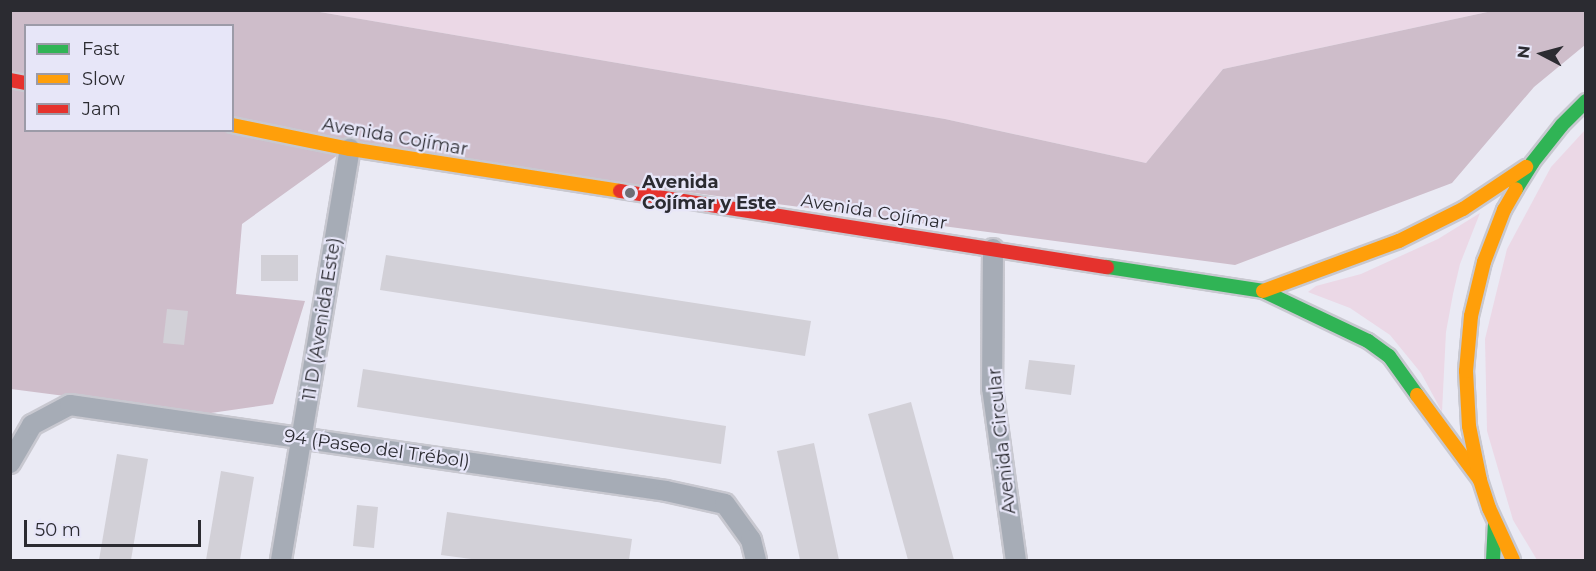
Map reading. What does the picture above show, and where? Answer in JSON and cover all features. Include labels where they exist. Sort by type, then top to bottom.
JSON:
[{"type":"main road","points":[[1513,561],[1496,526],[1480,480],[1469,426],[1466,371],[1471,316],[1484,262],[1504,210],[1532,163],[1562,125],[1586,101]]},
{"type":"main road","name":"Avenida Cojímar","points":[[234,125],[350,149],[1263,291]]},
{"type":"main road","points":[[1263,291],[1399,241],[1463,209],[1532,163]]},
{"type":"main road","points":[[1263,291],[1368,341],[1389,356],[1480,480]]},
{"type":"main road","points":[[1492,561],[1496,526]]},
{"type":"street","name":"11 D (Avenida Este)","points":[[281,561],[350,149]]},
{"type":"street","name":"Avenida Circular","points":[[993,249],[992,388],[1016,561]]},
{"type":"street","name":"94 (Paseo del Trébol)","points":[[10,463],[32,425],[70,405],[666,491],[725,504],[752,540],[756,561]]},
{"type":"shaded area","points":[[11,11],[314,11],[945,119],[1146,163],[1223,69],[1492,11],[1585,11],[1585,45],[1534,87],[1452,183],[1235,265],[349,147],[242,224],[236,294],[305,301],[273,404],[204,414],[11,389]]},
{"type":"shaded area","points":[[314,11],[1492,11],[1223,69],[1146,163],[945,119]]},
{"type":"shaded area","points":[[1585,130],[1585,560],[1537,560],[1513,520],[1487,431],[1485,339],[1507,249],[1551,167]]},
{"type":"shaded area","points":[[1480,213],[1460,264],[1453,294],[1446,332],[1442,412],[1421,373],[1390,335],[1350,308],[1308,292],[1316,286],[1361,274],[1438,239]]},
{"type":"building","points":[[261,255],[298,255],[298,281],[261,281]]},
{"type":"building","points":[[386,255],[811,321],[805,356],[380,290]]},
{"type":"building","points":[[167,309],[188,311],[184,345],[163,343]]},
{"type":"building","points":[[1029,360],[1075,365],[1071,395],[1025,389]]},
{"type":"building","points":[[363,369],[726,426],[721,464],[357,407]]},
{"type":"building","points":[[911,402],[954,560],[908,560],[868,414]]},
{"type":"building","points":[[814,443],[839,560],[800,560],[777,451]]},
{"type":"building","points":[[117,454],[148,459],[131,560],[99,560]]},
{"type":"building","points":[[221,471],[254,477],[240,560],[206,560]]},
{"type":"building","points":[[357,505],[378,507],[374,548],[353,546]]},
{"type":"building","points":[[447,512],[632,539],[629,560],[479,560],[441,555]]},
{"type":"traffic: fast","points":[[1516,189],[1532,163],[1562,125],[1586,101]]},
{"type":"traffic: fast","points":[[1107,267],[1263,291],[1368,341],[1389,356],[1417,395]]},
{"type":"traffic: fast","points":[[1493,560],[1495,526]]},
{"type":"traffic: slow","points":[[234,125],[350,149],[620,191]]},
{"type":"traffic: slow","points":[[1263,291],[1399,241],[1463,209],[1526,167]]},
{"type":"traffic: slow","points":[[1513,560],[1489,508],[1480,480],[1469,426],[1466,371],[1471,316],[1484,262],[1504,210],[1516,189]]},
{"type":"traffic: slow","points":[[1417,395],[1480,480]]},
{"type":"traffic: jam","points":[[10,80],[24,83]]},
{"type":"traffic: jam","points":[[620,191],[1107,267]]},
{"type":"place","name":"Avenida Cojímar y Este","points":[[630,193]]}]
